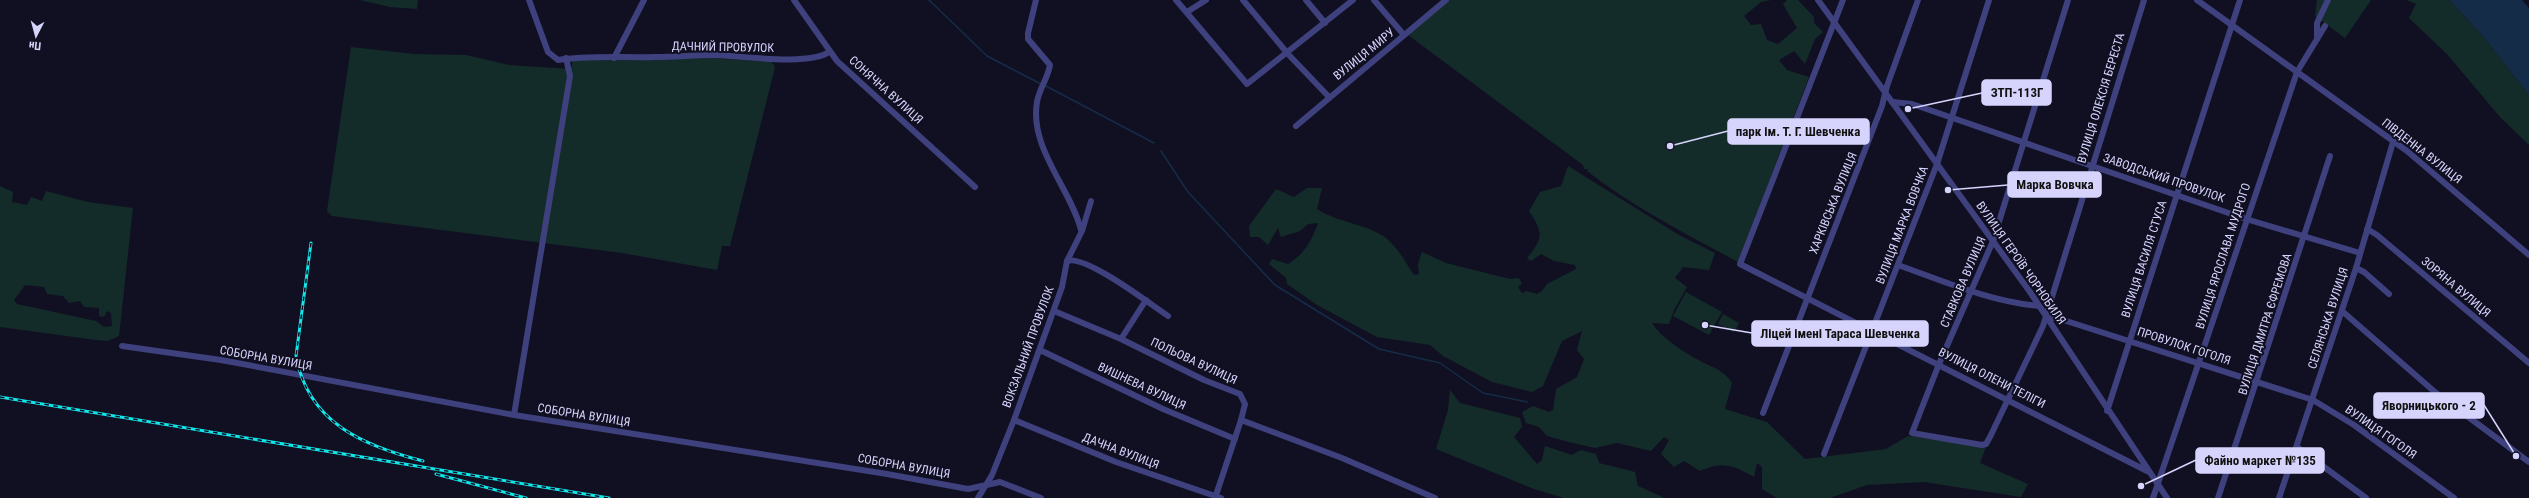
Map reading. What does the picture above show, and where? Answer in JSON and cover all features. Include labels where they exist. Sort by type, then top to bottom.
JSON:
[{"type":"street","name":"ДАЧНИЙ ПРОВУЛОК","points":[[529,0],[548,52],[558,60],[566,58],[714,55],[806,59],[822,57],[829,52]]},
{"type":"street","points":[[614,58],[644,0]]},
{"type":"street","name":"СОНЯЧНА ВУЛИЦЯ","points":[[794,0],[829,52],[975,187]]},
{"type":"street","points":[[1036,0],[1028,33],[1028,39],[1050,65],[1037,102],[1038,125],[1049,163],[1074,211],[1082,231]]},
{"type":"street","points":[[1176,0],[1244,82],[1249,84],[1354,0]]},
{"type":"street","points":[[1187,12],[1206,0]]},
{"type":"street","points":[[1243,0],[1288,54],[1329,97]]},
{"type":"street","points":[[1306,0],[1325,23]]},
{"type":"street","points":[[1374,0],[1404,35]]},
{"type":"street","name":"ВУЛИЦЯ МИРУ","points":[[1296,126],[1446,0]]},
{"type":"street","name":"ВУЛИЦЯ ГЕРОЇВ ЧОРНОБИЛЯ","points":[[1818,0],[2039,306],[2157,485]]},
{"type":"street","points":[[1834,23],[1843,0]]},
{"type":"street","name":"ХАРКІВСЬКА ВУЛИЦЯ","points":[[1763,413],[1885,93],[1918,0]]},
{"type":"street","name":"ВУЛИЦЯ МАРКА ВОВЧКА","points":[[1824,454],[1874,330],[1937,164],[1989,0]]},
{"type":"street","name":"СТАВКОВА ВУЛИЦЯ","points":[[1912,433],[1939,364],[1993,241],[2068,0]]},
{"type":"street","name":"ВУЛИЦЯ ОЛЕКСІЯ БЕРЕСТА","points":[[1912,433],[1986,444],[2046,318],[2144,0]]},
{"type":"street","name":"ПІВДЕННА ВУЛИЦЯ","points":[[2198,0],[2232,27],[2359,116],[2437,174],[2529,255]]},
{"type":"street","name":"ВУЛИЦЯ ВАСИЛЯ СТУСА","points":[[2107,411],[2240,0]]},
{"type":"street","points":[[2317,39],[2317,23],[2329,0]]},
{"type":"street","name":"ВУЛИЦЯ ОЛЕНИ ТЕЛІГИ","points":[[1834,23],[1740,264],[1874,330],[2147,471]]},
{"type":"street","name":"ВУЛИЦЯ ЯРОСЛАВА МУДРОГО","points":[[2153,498],[2246,218],[2297,72],[2325,26]]},
{"type":"street","points":[[514,414],[570,76],[566,58]]},
{"type":"street","name":"ЗАВОДСЬКИЙ ПРОВУЛОК","points":[[1892,102],[1912,104],[2305,238],[2360,253]]},
{"type":"street","name":"СЕЛЯНСЬКА ВУЛИЦЯ","points":[[2279,498],[2356,268],[2392,142]]},
{"type":"street","name":"ВУЛИЦЯ ДМИТРА ЄФРЕМОВА","points":[[2218,498],[2258,382],[2330,156]]},
{"type":"street","name":"ВОКЗАЛЬНИЙ ПРОВУЛОК","points":[[978,498],[984,484],[992,475],[1014,420],[1054,311],[1067,261],[1082,231],[1091,201]]},
{"type":"street","name":"ЗОРЯНА ВУЛИЦЯ","points":[[2367,229],[2377,235],[2529,363]]},
{"type":"street","points":[[1067,261],[1073,259],[1116,280],[1168,316]]},
{"type":"street","points":[[1898,265],[1971,291],[2021,305],[2039,306]]},
{"type":"street","points":[[2356,268],[2364,272],[2389,294]]},
{"type":"street","points":[[1121,338],[1146,300]]},
{"type":"street","name":"ПОЛЬОВА ВУЛИЦЯ","points":[[1054,311],[1121,338],[1243,396],[1245,404],[1241,420]]},
{"type":"street","points":[[2342,311],[2436,393],[2529,462]]},
{"type":"street","name":"ПРОВУЛОК ГОГОЛЯ","points":[[2046,318],[2057,318],[2130,340],[2313,400]]},
{"type":"street","name":"СОБОРНА ВУЛИЦЯ","points":[[122,346],[221,360],[514,414],[888,474],[968,489],[984,484],[1000,482],[1041,498]]},
{"type":"street","name":"ВИШНЕВА ВУЛИЦЯ","points":[[1040,350],[1163,409],[1235,439]]},
{"type":"street","name":"ВУЛИЦЯ ГОГОЛЯ","points":[[2313,400],[2354,425],[2454,498]]},
{"type":"street","name":"ДАЧНА ВУЛИЦЯ","points":[[1014,420],[1116,462],[1217,497]]},
{"type":"street","points":[[1217,497],[1241,420],[1342,458],[1435,498]]},
{"type":"street","points":[[2297,447],[2366,498]]},
{"type":"street","points":[[2157,485],[2167,498]]},
{"type":"green space","points":[[360,0],[418,0],[417,9],[390,7]]},
{"type":"green space","points":[[1450,0],[1771,0],[1761,2],[1744,16],[1751,25],[1761,24],[1767,40],[1778,44],[1797,28],[1783,4],[1787,0],[1798,0],[1814,17],[1814,23],[1823,32],[1815,39],[1805,64],[1794,51],[1779,60],[1787,70],[1809,77],[1738,262],[1660,220],[1605,184],[1587,171],[1589,169],[1584,169],[1583,165],[1408,35]]},
{"type":"green space","points":[[2317,0],[2371,0],[2345,38],[2315,16]]},
{"type":"green space","points":[[2407,0],[2449,0],[2482,35],[2529,95],[2529,145],[2500,117],[2447,54],[2409,18],[2416,4]]},
{"type":"green space","points":[[351,47],[414,54],[466,55],[509,65],[571,69],[573,60],[699,58],[771,61],[775,67],[730,246],[722,246],[717,270],[622,253],[332,216],[327,211]]},
{"type":"green space","points":[[1568,166],[1679,235],[1715,253],[1709,270],[1683,267],[1675,278],[1687,287],[1674,310],[1669,324],[1652,323],[1665,338],[1676,346],[1724,374],[1728,378],[1732,383],[1725,409],[1767,422],[1805,459],[1886,449],[1908,436],[1986,447],[1980,463],[2028,484],[2021,497],[1924,482],[1867,485],[1830,498],[1777,498],[1762,489],[1762,467],[1757,463],[1754,477],[1733,467],[1721,465],[1700,471],[1684,461],[1674,467],[1661,454],[1669,440],[1664,437],[1651,451],[1617,443],[1595,448],[1547,436],[1539,427],[1526,423],[1522,412],[1533,406],[1549,412],[1553,410],[1556,389],[1577,377],[1584,359],[1577,350],[1582,331],[1562,341],[1543,386],[1532,392],[1492,382],[1443,356],[1430,345],[1377,337],[1317,305],[1287,284],[1286,278],[1269,264],[1272,259],[1288,264],[1299,256],[1313,236],[1318,223],[1308,224],[1300,231],[1281,237],[1278,228],[1268,245],[1259,237],[1250,237],[1249,226],[1276,189],[1294,197],[1307,188],[1322,188],[1317,209],[1325,214],[1369,229],[1386,238],[1398,251],[1414,275],[1419,274],[1418,264],[1422,252],[1446,263],[1510,279],[1519,278],[1522,284],[1518,287],[1522,293],[1527,291],[1537,294],[1542,291],[1547,284],[1576,269],[1575,265],[1554,261],[1541,254],[1531,261],[1527,258],[1533,251],[1540,235],[1537,224],[1529,211],[1540,192],[1561,186]]},
{"type":"green space","points":[[0,186],[13,192],[12,202],[27,205],[31,197],[42,201],[46,191],[88,202],[133,208],[119,336],[108,341],[0,327]],"holes":[[[25,285],[44,287],[47,294],[63,296],[69,303],[80,301],[84,307],[99,308],[99,316],[104,317],[107,311],[111,313],[112,326],[104,327],[96,321],[17,304],[14,300]]]},
{"type":"green space","points":[[1686,292],[1722,312],[1709,335],[1673,316]]},
{"type":"green space","points":[[1723,314],[1739,323],[1734,332],[1718,324]]},
{"type":"green space","points":[[1450,390],[1460,403],[1520,418],[1522,427],[1514,437],[1537,464],[1542,460],[1545,446],[1572,455],[1581,450],[1596,454],[1599,463],[1635,472],[1638,486],[1665,498],[1564,498],[1534,489],[1436,449],[1448,410]]},
{"type":"water","points":[[2449,0],[2522,0],[2529,8],[2529,95],[2482,35]]},
{"type":"waterway","points":[[929,0],[987,56],[1041,84]]},
{"type":"waterway","points":[[1044,85],[1154,143]]},
{"type":"waterway","points":[[1161,151],[1188,192],[1275,285],[1379,349],[1440,363],[1483,393],[1527,402]]},
{"type":"railway","points":[[311,243],[296,356],[302,379],[313,399],[326,415],[342,428],[360,439],[380,448],[423,461]]},
{"type":"railway","points":[[0,397],[609,498]]},
{"type":"railway","points":[[436,474],[526,498]]},
{"type":"place","name":"ЗТП-113Г","points":[[1908,109]]},
{"type":"place","name":"парк ім. Т. Г. Шевченка","points":[[1670,146]]},
{"type":"place","name":"Марка Вовчка","points":[[1948,190]]},
{"type":"place","name":"Ліцей імені Тараса Шевченка","points":[[1705,325]]},
{"type":"place","name":"Яворницького - 2","points":[[2516,456]]},
{"type":"place","name":"Файно маркет №135","points":[[2141,486]]}]
